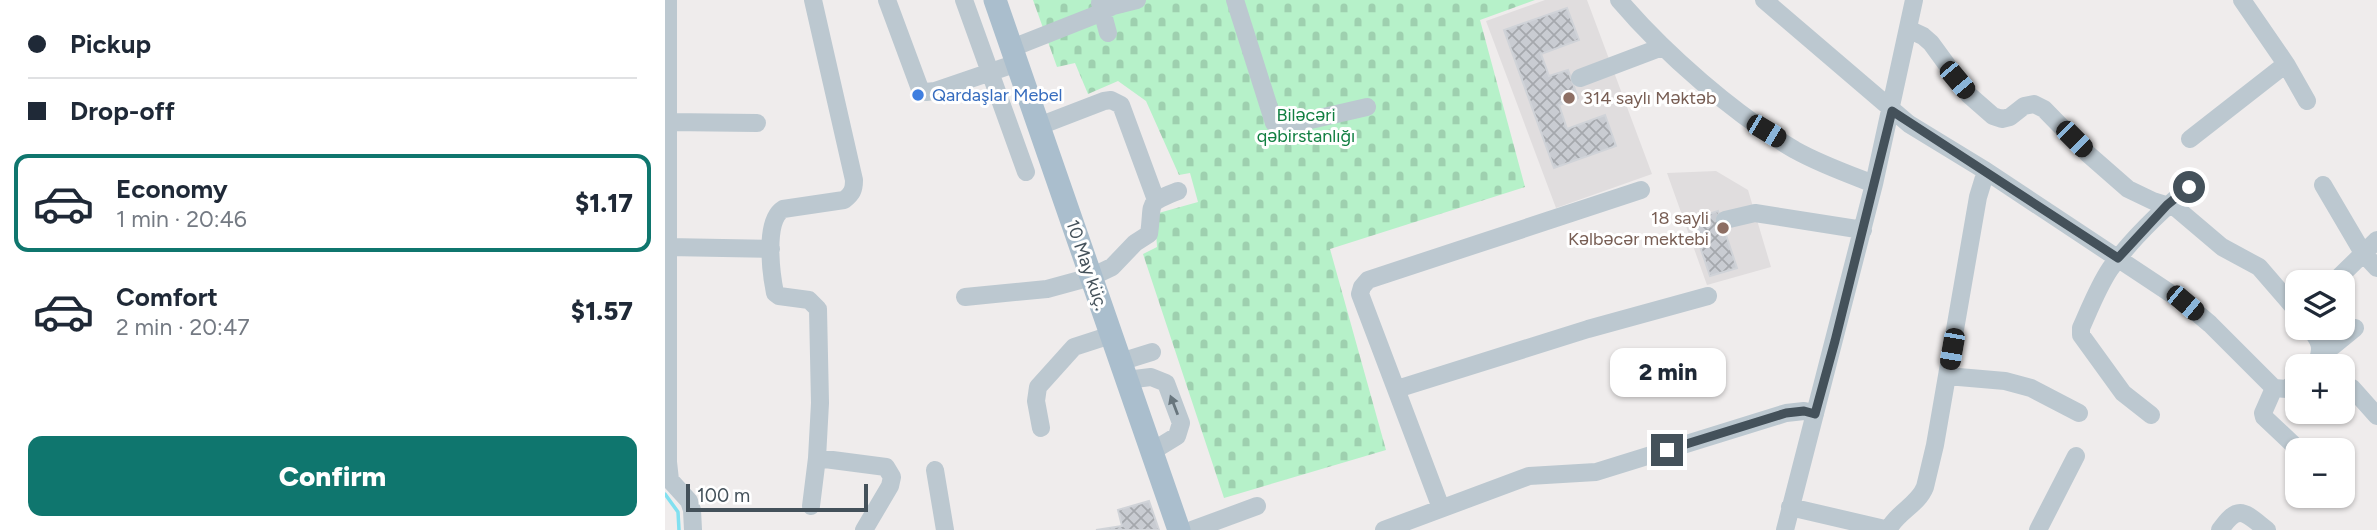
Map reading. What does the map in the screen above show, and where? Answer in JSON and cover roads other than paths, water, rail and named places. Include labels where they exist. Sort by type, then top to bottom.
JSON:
[{"type":"main road","name":"10 May küç.","points":[[995,0],[1179,530]]},
{"type":"street","points":[[668,0],[668,470],[674,486],[689,501],[693,530]]},
{"type":"street","points":[[811,506],[820,403],[818,309],[809,300],[784,298],[775,293],[771,248],[772,221],[776,213],[783,209],[843,200],[851,195],[854,189],[813,0]]},
{"type":"street","points":[[887,0],[920,89],[926,92],[989,72],[1100,6],[1137,0]]},
{"type":"street","points":[[964,0],[1026,172]]},
{"type":"street","points":[[1235,0],[1274,123],[1286,127],[1367,107]]},
{"type":"street","points":[[1619,0],[1662,47],[1766,131],[1798,151],[1874,184]]},
{"type":"street","points":[[1764,0],[1892,111],[2194,310],[2274,388],[2285,389]]},
{"type":"street","points":[[1785,530],[1892,111],[1914,0]]},
{"type":"street","points":[[2242,0],[2286,64],[2307,101]]},
{"type":"street","points":[[1100,6],[1108,33]]},
{"type":"street","points":[[1908,29],[1931,43],[1969,95],[1993,116],[2002,119],[2010,117],[2024,106],[2034,104],[2044,109],[2088,154],[2128,189],[2183,213],[2221,247],[2259,267],[2285,298]]},
{"type":"street","points":[[1580,78],[1662,47]]},
{"type":"street","points":[[2190,139],[2286,64]]},
{"type":"street","points":[[1039,126],[1104,101],[1121,105],[1156,200]]},
{"type":"street","points":[[668,122],[757,123]]},
{"type":"street","points":[[1790,507],[1888,530],[1898,514],[1923,494],[1947,376],[1978,197],[1986,171]]},
{"type":"street","points":[[2323,185],[2363,253],[2377,268]]},
{"type":"street","points":[[2151,415],[2123,393],[2081,335],[2081,328],[2097,293],[2118,258],[2167,205],[2189,187]]},
{"type":"street","points":[[1441,508],[1360,295],[1362,286],[1368,280],[1641,190]]},
{"type":"street","points":[[965,298],[1047,289],[1091,277],[1112,267],[1135,243],[1149,234],[1150,209],[1156,200],[1178,191]]},
{"type":"street","points":[[1725,220],[1741,214],[1755,213],[1863,230]]},
{"type":"street","points":[[2346,270],[2377,240]]},
{"type":"street","points":[[668,247],[771,248]]},
{"type":"street","points":[[1397,389],[1588,329],[1708,296]]},
{"type":"street","points":[[1041,428],[1036,401],[1038,387],[1074,347],[1111,335]]},
{"type":"street","points":[[2324,354],[2340,340]]},
{"type":"street","points":[[1123,371],[1152,352]]},
{"type":"street","points":[[1123,371],[1166,383],[1181,424],[1177,436],[1151,452]]},
{"type":"street","points":[[1947,376],[2005,381],[2031,388],[2079,412]]},
{"type":"street","points":[[2274,388],[2263,412],[2264,417],[2286,438]]},
{"type":"street","points":[[2355,391],[2377,416]]},
{"type":"street","points":[[1384,530],[1529,476],[1596,472],[1786,413],[1804,411],[1815,414]]},
{"type":"street","points":[[2038,530],[2076,456]]},
{"type":"street","points":[[817,458],[876,464],[890,471],[890,486],[864,530]]},
{"type":"street","points":[[935,470],[945,530]]},
{"type":"street","points":[[1204,528],[1257,506]]},
{"type":"street","points":[[2220,530],[2233,513],[2239,512],[2246,514],[2267,530]]},
{"type":"waterway","points":[[665,494],[678,512],[679,530]]},
{"type":"place","name":"Qardaşlar Mebel","points":[[918,95]]},
{"type":"place","name":"314 saylı Məktəb","points":[[1569,98]]},
{"type":"place","name":"18 sayli Kəlbəcər mektebi","points":[[1723,228]]},
{"type":"park label","name":"Biləcəri qəbirstanlığı","points":[[1306,125]]}]
